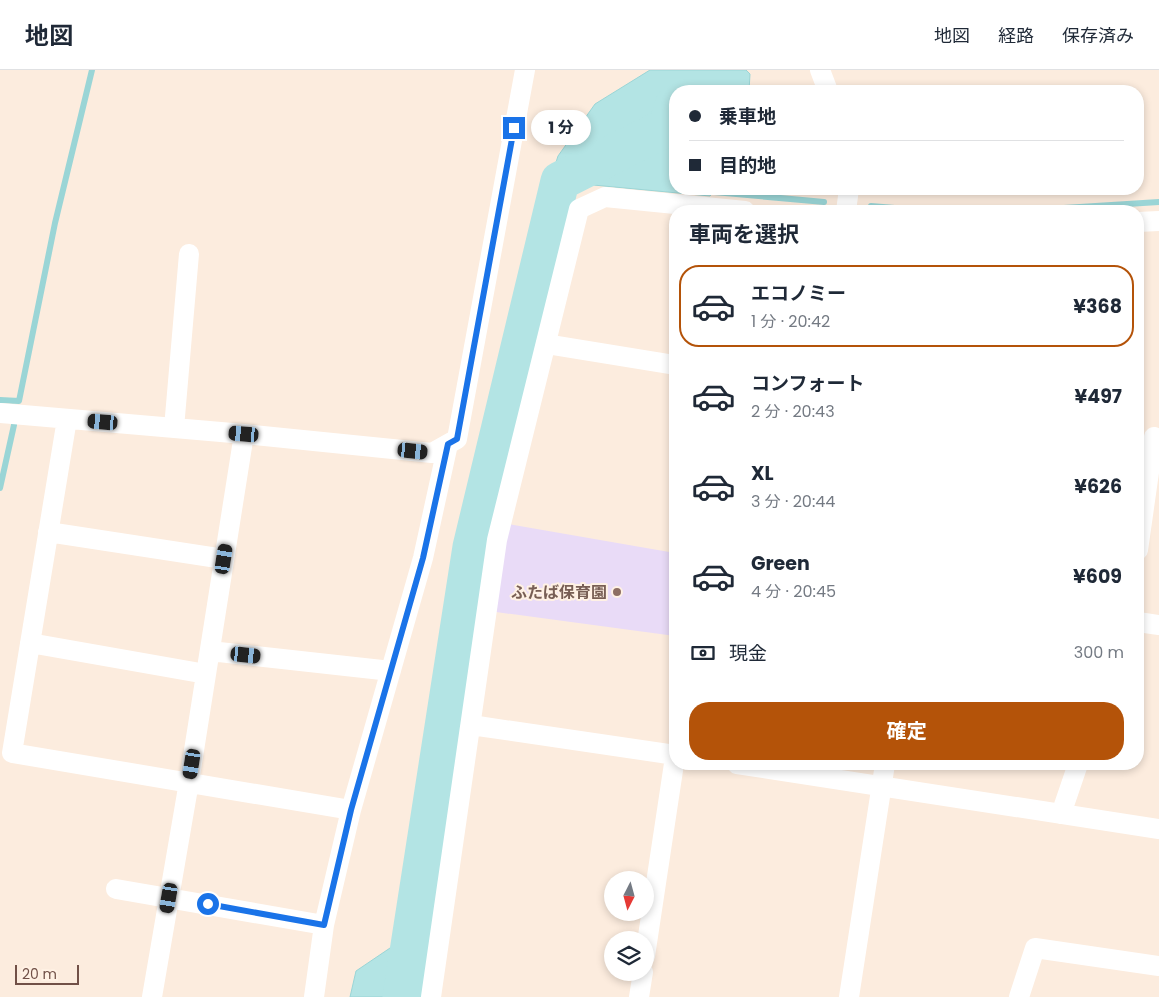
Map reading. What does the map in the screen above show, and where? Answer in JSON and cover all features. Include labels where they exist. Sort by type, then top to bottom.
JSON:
[{"type":"street","points":[[0,413],[244,434],[432,453],[457,439],[525,70]]},
{"type":"street","points":[[820,70],[826,85]]},
{"type":"street","points":[[431,997],[497,540],[579,209],[604,197],[685,205]]},
{"type":"street","points":[[1144,222],[1159,221]]},
{"type":"street","points":[[174,428],[189,254]]},
{"type":"street","points":[[546,344],[669,363]]},
{"type":"street","points":[[67,419],[12,753],[351,810]]},
{"type":"street","points":[[152,997],[189,782],[244,434]]},
{"type":"street","points":[[1144,493],[1150,436]]},
{"type":"street","points":[[314,997],[324,925],[351,810],[423,558],[448,444]]},
{"type":"street","points":[[48,532],[224,559]]},
{"type":"street","points":[[1144,623],[1159,625]]},
{"type":"street","points":[[30,642],[206,674]]},
{"type":"street","points":[[210,651],[391,671]]},
{"type":"street","points":[[470,725],[669,755]]},
{"type":"street","points":[[649,931],[673,770]]},
{"type":"street","points":[[778,770],[1159,829]]},
{"type":"street","points":[[849,997],[884,770]]},
{"type":"street","points":[[1061,814],[1076,770]]},
{"type":"street","points":[[116,889],[324,925]]},
{"type":"street","points":[[1019,997],[1035,948],[1159,966]]},
{"type":"street","points":[[639,997],[642,981]]},
{"type":"shaded area","points":[[508,524],[669,552],[669,635],[496,612]]},
{"type":"water","points":[[650,70],[746,70],[750,74],[749,85],[669,85],[669,192],[572,183],[551,178],[558,156],[595,104]]},
{"type":"water","points":[[393,946],[429,949],[422,997],[350,997],[356,971]]},
{"type":"waterway","points":[[0,400],[19,401],[55,223],[92,70]]},
{"type":"waterway","points":[[402,997],[472,547],[560,181],[667,127],[669,121]]},
{"type":"waterway","points":[[747,195],[824,202]]},
{"type":"waterway","points":[[1111,205],[1159,202]]},
{"type":"waterway","points":[[0,488],[14,425]]},
{"type":"place","name":"ふたば保育園","points":[[617,592]]},
{"type":"route","points":[[208,904],[324,925],[351,810],[423,558],[448,444],[457,439],[514,128]]}]
